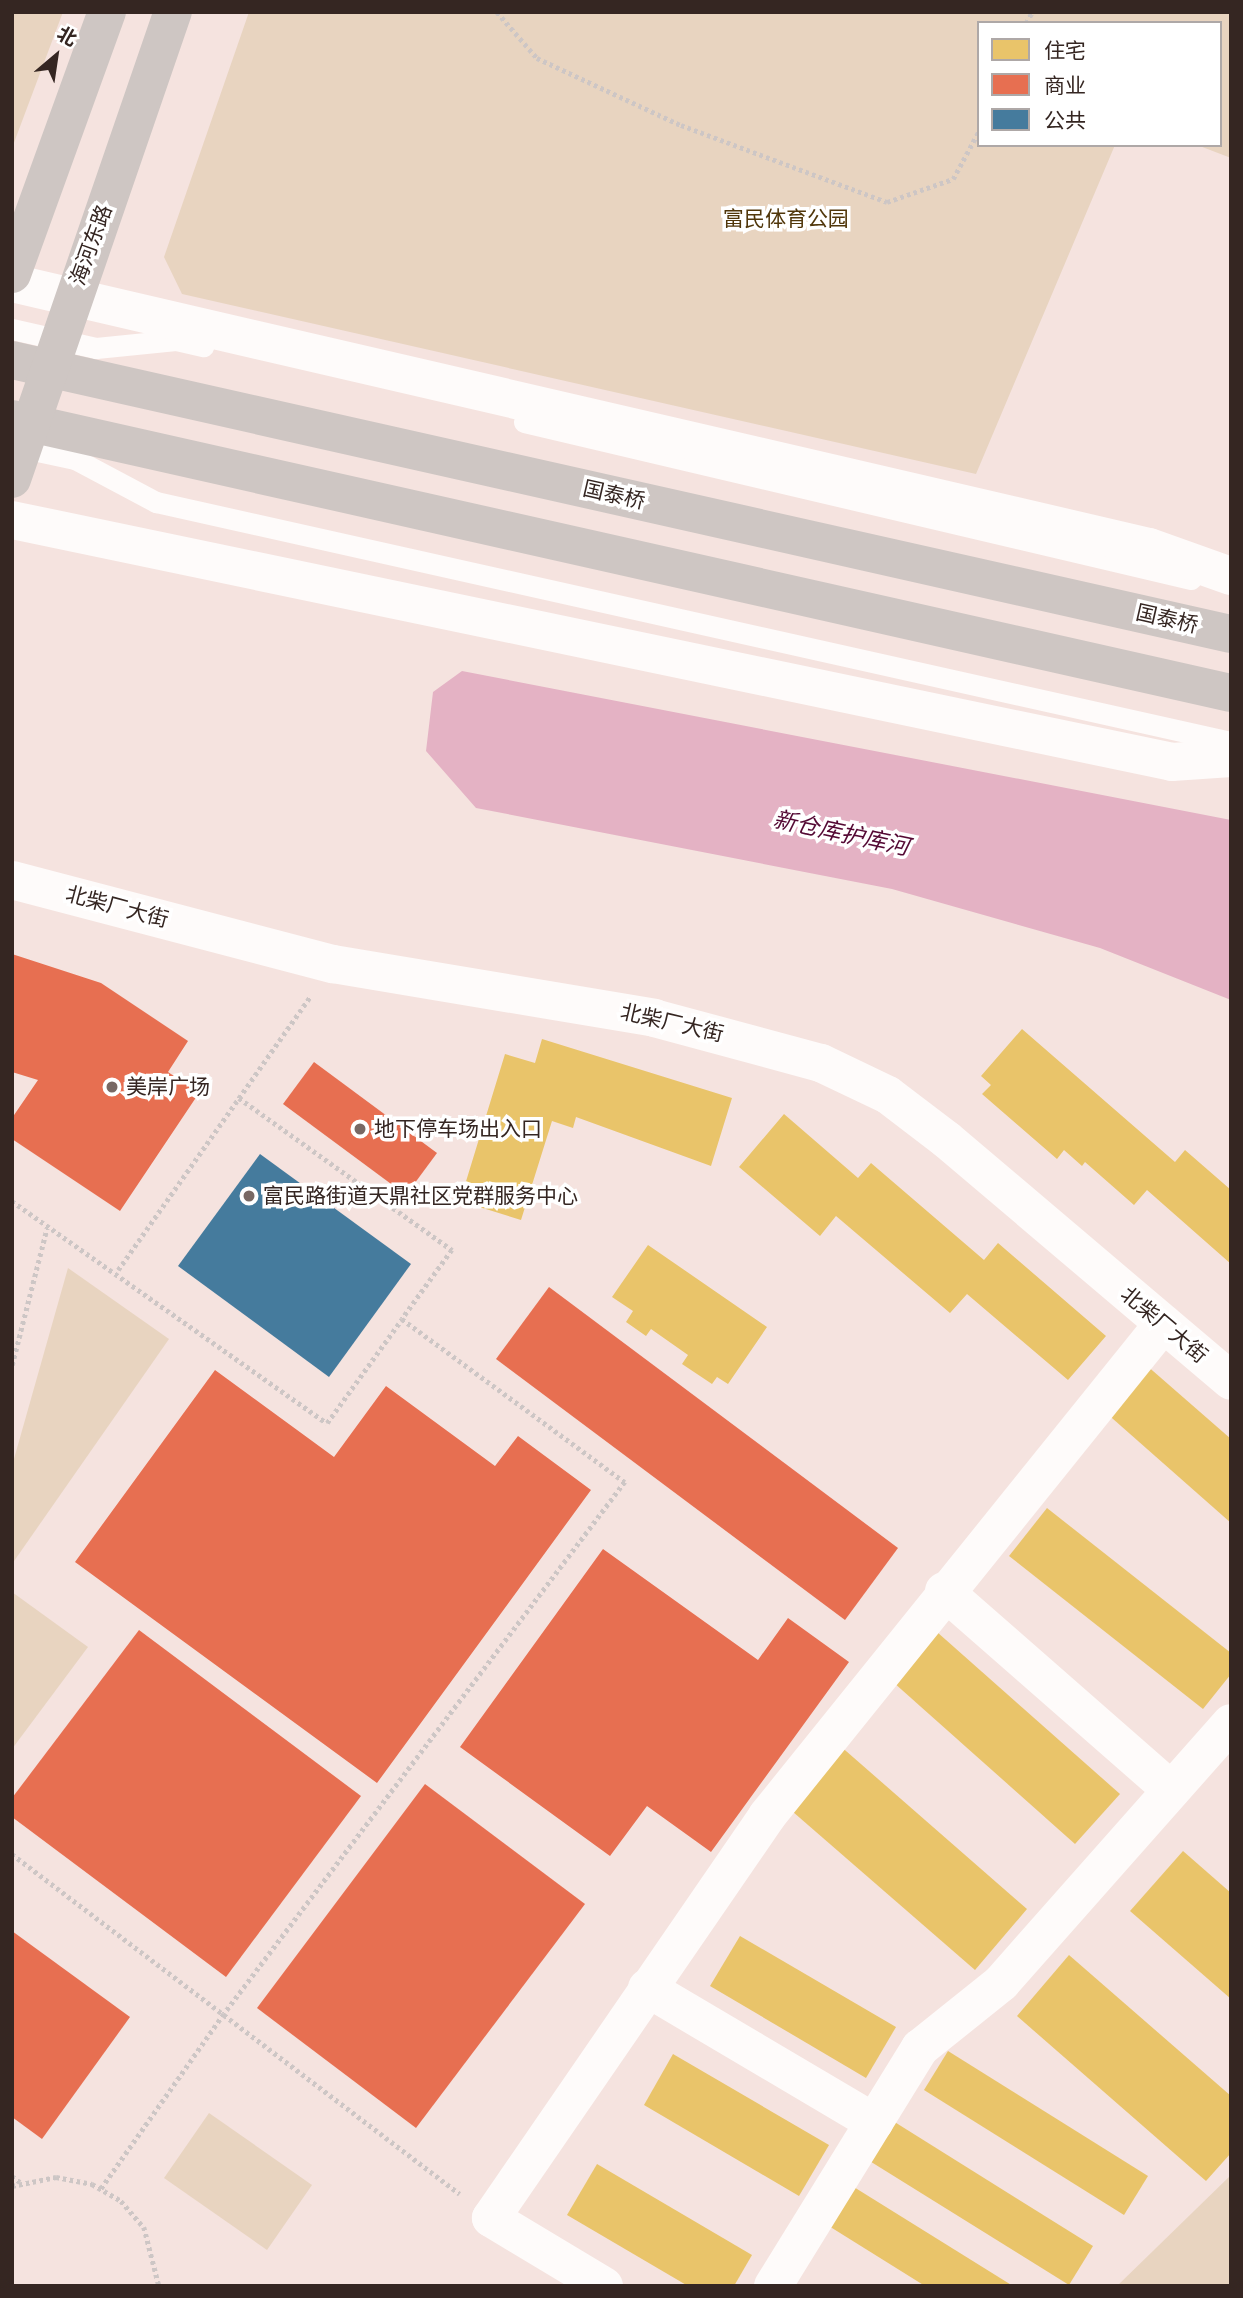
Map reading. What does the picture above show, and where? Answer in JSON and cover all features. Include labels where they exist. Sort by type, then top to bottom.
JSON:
[{"type":"main road","points":[[12,274],[107,12]]},
{"type":"main road","name":"海河东路","points":[[12,479],[71,300],[173,12]]},
{"type":"main road","name":"国泰桥","points":[[12,360],[1223,632]]},
{"type":"main road","points":[[12,419],[1216,690]]},
{"type":"street","points":[[12,283],[71,300],[1149,547],[1229,584]]},
{"type":"street","points":[[12,520],[1172,762],[1231,758]]},
{"type":"street","name":"北柴厂大街","points":[[12,880],[333,964],[654,1018],[821,1063],[888,1095],[947,1140],[1231,1381]]},
{"type":"street","points":[[604,2286],[491,2218],[767,1816],[944,1591],[1163,1324]]},
{"type":"street","points":[[944,1591],[1171,1790]]},
{"type":"street","points":[[773,2286],[920,2048],[1001,1983],[1231,1723]]},
{"type":"street","points":[[647,1988],[874,2122]]},
{"type":"lane","points":[[12,329],[96,348],[187,343],[1229,584]]},
{"type":"lane","points":[[12,445],[75,459],[156,502],[1190,738],[1231,742]]},
{"type":"path","points":[[497,12],[537,58],[681,125],[887,202],[953,179],[977,135]]},
{"type":"path","points":[[118,1270],[333,964]]},
{"type":"path","points":[[12,1201],[47,1228],[118,1270],[327,1423],[452,1250],[239,1098]]},
{"type":"path","points":[[12,1365],[47,1228]]},
{"type":"path","points":[[101,2189],[225,2014],[625,1482],[402,1318]]},
{"type":"path","points":[[12,1854],[491,2218]]},
{"type":"path","points":[[12,2176],[20,2182]]},
{"type":"path","points":[[12,2186],[20,2182],[56,2177],[101,2189],[144,2227],[159,2286]]},
{"type":"green space","points":[[12,12],[63,12],[12,148]]},
{"type":"green space","name":"富民体育公园","points":[[249,12],[1231,12],[1231,158],[1202,147],[1222,147],[1222,21],[977,21],[977,147],[1114,147],[976,474],[182,294],[164,257]]},
{"type":"green space","points":[[68,1268],[169,1339],[12,1564],[12,1466]]},
{"type":"green space","points":[[12,1592],[88,1647],[12,1749]]},
{"type":"green space","points":[[209,2113],[312,2185],[267,2250],[164,2178]]},
{"type":"green space","points":[[1231,2175],[1231,2286],[1117,2286]]},
{"type":"water","name":"新仓库护库河","points":[[462,671],[1231,820],[1231,1000],[1100,948],[892,889],[476,808],[426,751],[433,692]]},
{"type":"building: 住宅","points":[[1022,1029],[1175,1162],[1185,1150],[1231,1190],[1231,1264],[1147,1190],[1134,1205],[1085,1162],[1082,1166],[1064,1150],[1057,1159],[982,1094],[991,1085],[981,1076]]},
{"type":"building: 住宅","points":[[542,1039],[732,1098],[711,1166],[576,1117],[573,1128],[552,1121],[521,1220],[460,1201],[505,1054],[535,1063]]},
{"type":"building: 住宅","points":[[784,1114],[858,1178],[871,1163],[984,1260],[998,1243],[1106,1336],[1068,1380],[967,1294],[950,1313],[836,1216],[820,1236],[739,1167]]},
{"type":"building: 住宅","points":[[648,1245],[767,1327],[728,1384],[717,1377],[712,1384],[682,1364],[688,1355],[651,1329],[646,1336],[626,1322],[633,1311],[612,1297]]},
{"type":"building: 住宅","points":[[1145,1364],[1231,1439],[1231,1523],[1104,1411]]},
{"type":"building: 住宅","points":[[1047,1508],[1231,1653],[1231,1674],[1203,1709],[1009,1556]]},
{"type":"building: 住宅","points":[[937,1632],[1120,1794],[1075,1844],[893,1682]]},
{"type":"building: 住宅","points":[[838,1744],[1027,1909],[975,1970],[785,1805]]},
{"type":"building: 住宅","points":[[1183,1851],[1231,1893],[1231,1999],[1130,1911]]},
{"type":"building: 住宅","points":[[740,1936],[896,2027],[866,2078],[710,1986]]},
{"type":"building: 住宅","points":[[1069,1955],[1231,2096],[1231,2153],[1206,2181],[1017,2016]]},
{"type":"building: 住宅","points":[[948,2051],[1148,2176],[1124,2215],[924,2090]]},
{"type":"building: 住宅","points":[[673,2054],[829,2145],[799,2196],[644,2105]]},
{"type":"building: 住宅","points":[[893,2121],[1093,2246],[1069,2285],[868,2160]]},
{"type":"building: 住宅","points":[[597,2164],[752,2255],[734,2286],[688,2286],[567,2215]]},
{"type":"building: 住宅","points":[[849,2184],[1013,2286],[925,2286],[824,2223]]},
{"type":"building: 商业","name":"美岸广场","points":[[12,954],[101,983],[188,1041],[168,1072],[199,1093],[120,1211],[12,1139],[12,1118],[38,1080],[12,1072]]},
{"type":"building: 商业","name":"地下停车场出入口","points":[[314,1062],[437,1153],[406,1195],[283,1104]]},
{"type":"building: 商业","points":[[549,1287],[898,1548],[845,1620],[496,1359]]},
{"type":"building: 商业","points":[[215,1370],[334,1457],[386,1386],[495,1466],[518,1436],[591,1490],[377,1783],[75,1562]]},
{"type":"building: 商业","points":[[603,1549],[758,1660],[788,1618],[849,1662],[711,1852],[647,1806],[610,1856],[460,1747]]},
{"type":"building: 商业","points":[[139,1630],[361,1796],[226,1977],[12,1817],[12,1798]]},
{"type":"building: 商业","points":[[425,1784],[585,1904],[416,2128],[257,2008]]},
{"type":"building: 商业","points":[[12,1931],[130,2017],[42,2139],[12,2117]]},
{"type":"building: 公共","points":[[260,1154],[411,1264],[329,1377],[178,1266]]},
{"type":"place","name":"美岸广场","points":[[112,1087]]},
{"type":"place","name":"地下停车场出入口","points":[[360,1129]]},
{"type":"place","name":"富民路街道天鼎社区党群服务中心","points":[[249,1196]]}]
